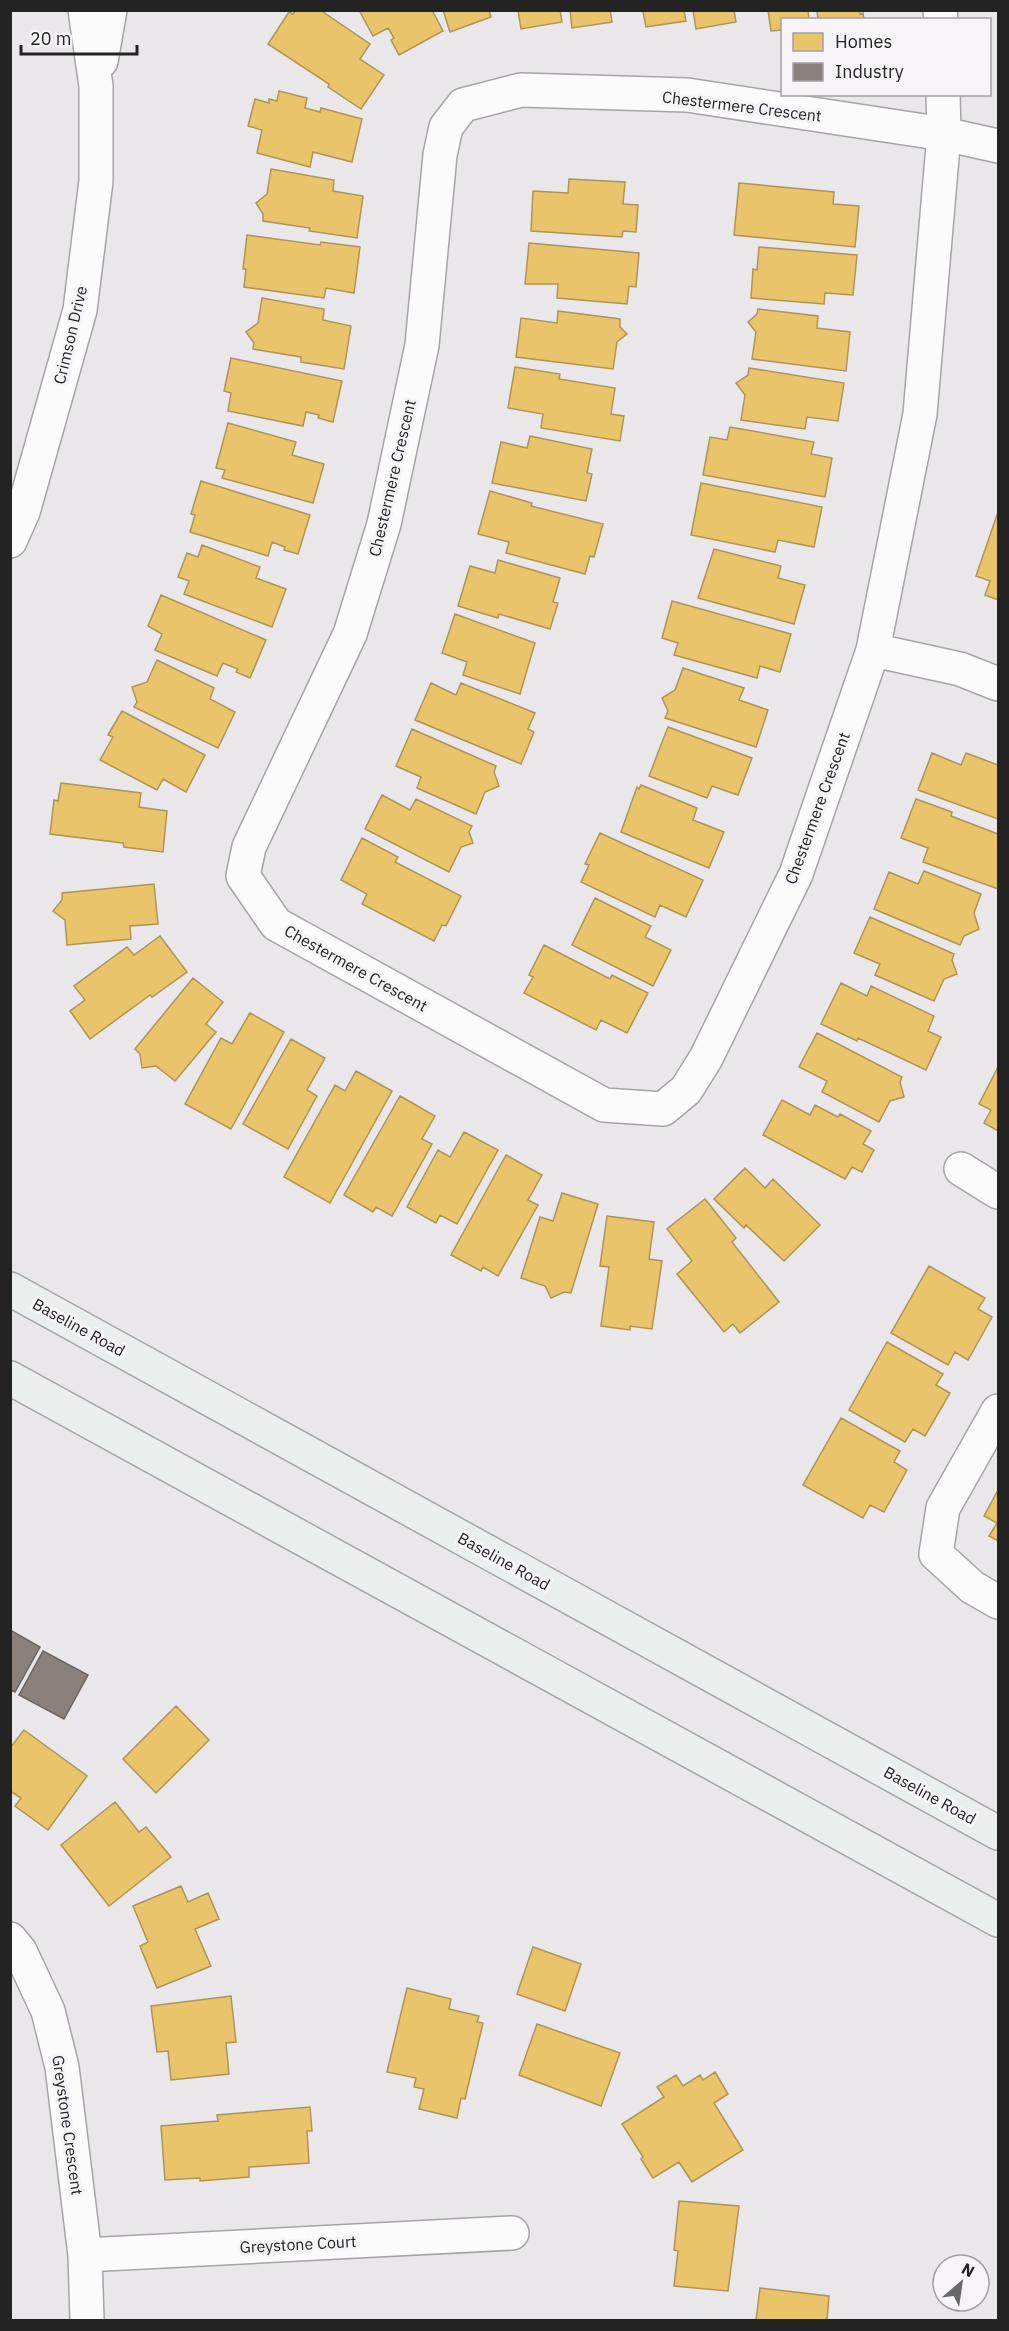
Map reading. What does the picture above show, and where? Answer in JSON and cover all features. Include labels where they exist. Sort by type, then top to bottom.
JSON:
[{"type":"main road","name":"Baseline Road","points":[[10,1279],[23,1296],[999,1833]]},
{"type":"main road","points":[[10,1378],[999,1920]]},
{"type":"street","name":"Crimson Drive","points":[[10,542],[23,512],[80,310],[96,181],[96,86],[85,10]]},
{"type":"street","name":"Crimson Drive","points":[[96,86],[110,10]]},
{"type":"street","name":"Chestermere Crescent","points":[[943,96],[944,134],[920,414],[873,650],[796,874],[706,1058],[686,1090],[663,1109],[604,1105],[276,924],[243,876],[249,847],[350,634],[384,524],[422,345],[440,155],[446,127],[463,105],[521,90],[687,95],[944,134]]},
{"type":"street","points":[[944,134],[999,146]]},
{"type":"street","points":[[873,650],[960,669],[999,684]]},
{"type":"street","points":[[961,1169],[999,1192]]},
{"type":"street","points":[[999,1411],[943,1508],[936,1554],[972,1587],[999,1602]]},
{"type":"street","name":"Greystone Crescent","points":[[10,1939],[20,1951],[48,2011],[62,2067],[85,2255],[87,2320]]},
{"type":"street","name":"Greystone Court","points":[[85,2255],[512,2233]]},
{"type":"building: Homes","points":[[296,10],[320,10],[370,44],[360,59],[384,75],[361,109],[328,87],[329,84],[268,44],[289,12],[293,14]]},
{"type":"building: Homes","points":[[359,10],[432,10],[443,31],[399,55],[388,28],[373,36]]},
{"type":"building: Homes","points":[[443,10],[489,10],[491,17],[450,32]]},
{"type":"building: Homes","points":[[518,10],[560,10],[562,22],[521,29]]},
{"type":"building: Homes","points":[[570,10],[610,10],[612,22],[572,28]]},
{"type":"building: Homes","points":[[646,10],[684,10],[686,21],[646,27],[643,12]]},
{"type":"building: Homes","points":[[693,10],[734,10],[736,22],[696,29]]},
{"type":"building: Homes","points":[[768,10],[808,10],[809,18],[781,18],[781,30],[771,31]]},
{"type":"building: Homes","points":[[817,10],[859,10],[860,14],[863,13],[864,18],[818,18]]},
{"type":"building: Homes","points":[[279,91],[307,98],[305,108],[320,112],[321,108],[362,119],[352,162],[313,152],[310,167],[257,153],[262,130],[248,126],[255,99],[269,103],[269,99],[277,101]]},
{"type":"building: Homes","points":[[271,169],[334,180],[333,191],[363,196],[357,238],[263,221],[263,214],[256,203],[267,194]]},
{"type":"building: Homes","points":[[569,179],[625,182],[623,204],[638,205],[636,232],[623,231],[622,237],[531,231],[533,191],[568,193]]},
{"type":"building: Homes","points":[[739,183],[834,192],[833,204],[859,206],[855,247],[734,235]]},
{"type":"building: Homes","points":[[247,235],[320,245],[321,242],[360,247],[354,293],[326,288],[324,298],[244,287],[246,269],[243,269]]},
{"type":"building: Homes","points":[[529,243],[639,253],[636,287],[629,286],[627,304],[557,298],[558,284],[525,284]]},
{"type":"building: Homes","points":[[759,247],[857,255],[853,295],[825,293],[824,304],[751,298],[753,269],[757,270]]},
{"type":"building: Homes","points":[[262,298],[324,309],[323,320],[351,326],[344,369],[301,362],[301,357],[253,349],[254,343],[246,332],[258,323]]},
{"type":"building: Homes","points":[[758,309],[818,316],[817,328],[850,332],[846,371],[752,359],[756,332],[748,322],[757,314]]},
{"type":"building: Homes","points":[[558,311],[620,319],[620,327],[627,334],[617,342],[613,369],[516,357],[521,318],[557,323]]},
{"type":"building: Homes","points":[[231,358],[342,381],[333,422],[306,412],[303,426],[228,411],[231,393],[224,391]]},
{"type":"building: Homes","points":[[515,367],[560,374],[559,379],[615,388],[611,414],[624,416],[620,441],[541,428],[543,414],[508,408]]},
{"type":"building: Homes","points":[[749,368],[844,383],[838,421],[807,417],[805,429],[741,420],[745,395],[736,383],[748,375]]},
{"type":"building: Homes","points":[[228,423],[296,442],[292,455],[324,464],[313,503],[222,478],[225,470],[216,468]]},
{"type":"building: Homes","points":[[730,427],[814,442],[811,454],[832,458],[825,497],[703,475],[710,437],[727,440]]},
{"type":"building: Homes","points":[[530,436],[592,449],[587,473],[592,474],[586,501],[492,483],[501,442],[527,448]]},
{"type":"building: Homes","points":[[201,481],[310,515],[298,554],[284,550],[285,547],[272,542],[268,556],[190,532],[195,515],[191,514]]},
{"type":"building: Homes","points":[[701,483],[822,507],[814,547],[778,540],[775,552],[691,535]]},
{"type":"building: Homes","points":[[490,491],[532,503],[531,506],[603,524],[594,557],[590,556],[585,574],[506,553],[509,542],[478,534]]},
{"type":"building: Homes","points":[[998,512],[998,600],[985,595],[990,581],[976,576]]},
{"type":"building: Homes","points":[[202,545],[260,567],[256,578],[286,589],[272,627],[184,594],[189,581],[178,577],[187,553],[198,557]]},
{"type":"building: Homes","points":[[714,549],[781,566],[778,578],[805,585],[794,624],[698,598]]},
{"type":"building: Homes","points":[[498,560],[560,578],[553,602],[558,603],[550,629],[499,614],[498,618],[458,606],[470,566],[495,573]]},
{"type":"building: Homes","points":[[161,595],[266,640],[250,678],[236,672],[238,669],[223,663],[217,676],[155,650],[162,634],[148,626]]},
{"type":"building: Homes","points":[[672,601],[791,634],[780,672],[760,666],[757,678],[674,655],[678,643],[662,638]]},
{"type":"building: Homes","points":[[455,614],[535,643],[520,694],[463,675],[467,662],[442,653]]},
{"type":"building: Homes","points":[[157,660],[214,688],[210,699],[235,712],[218,748],[134,707],[137,702],[132,687],[147,682]]},
{"type":"building: Homes","points":[[683,668],[744,688],[739,700],[768,710],[756,747],[665,718],[668,711],[662,698],[675,690]]},
{"type":"building: Homes","points":[[431,683],[456,695],[461,683],[535,713],[528,729],[534,732],[521,764],[415,720]]},
{"type":"building: Homes","points":[[122,711],[205,755],[186,792],[163,779],[157,790],[100,760],[113,737],[108,735]]},
{"type":"building: Homes","points":[[668,727],[752,758],[738,795],[712,786],[707,798],[649,776]]},
{"type":"building: Homes","points":[[412,729],[496,766],[494,772],[499,786],[485,792],[476,814],[417,788],[421,777],[396,766]]},
{"type":"building: Homes","points":[[932,753],[961,765],[966,753],[998,765],[998,819],[918,790]]},
{"type":"building: Homes","points":[[61,783],[141,793],[139,807],[167,811],[163,852],[124,847],[123,843],[50,834],[54,800],[58,801]]},
{"type":"building: Homes","points":[[641,785],[697,808],[693,820],[724,832],[709,868],[621,832],[637,787],[639,789]]},
{"type":"building: Homes","points":[[382,795],[410,810],[416,799],[472,826],[469,832],[473,843],[461,847],[449,872],[365,829]]},
{"type":"building: Homes","points":[[916,799],[952,812],[951,816],[998,834],[998,889],[923,862],[928,848],[901,838]]},
{"type":"building: Homes","points":[[600,833],[703,880],[686,917],[660,905],[655,917],[581,882],[589,865],[585,864]]},
{"type":"building: Homes","points":[[362,838],[398,857],[395,862],[461,896],[446,926],[442,925],[434,941],[362,904],[367,894],[341,880]]},
{"type":"building: Homes","points":[[924,871],[981,894],[974,913],[979,929],[964,936],[960,945],[874,909],[889,872],[918,884]]},
{"type":"building: Homes","points":[[154,884],[158,924],[130,926],[131,939],[67,945],[65,920],[53,911],[62,900],[62,893]]},
{"type":"building: Homes","points":[[595,898],[651,926],[645,937],[671,950],[653,986],[572,945]]},
{"type":"building: Homes","points":[[870,917],[954,954],[952,960],[957,974],[944,979],[934,1001],[875,975],[880,964],[854,953]]},
{"type":"building: Homes","points":[[160,936],[187,972],[152,997],[150,995],[90,1039],[70,1011],[85,1000],[74,986],[127,947],[134,955]]},
{"type":"building: Homes","points":[[544,945],[610,979],[612,975],[648,993],[627,1033],[601,1020],[596,1030],[524,993],[533,977],[529,975]]},
{"type":"building: Homes","points":[[193,978],[223,1002],[206,1024],[216,1032],[175,1081],[156,1066],[142,1068],[140,1054],[135,1049]]},
{"type":"building: Homes","points":[[841,983],[867,996],[871,986],[934,1016],[928,1031],[941,1037],[926,1070],[858,1038],[857,1041],[821,1024]]},
{"type":"building: Homes","points":[[250,1013],[284,1032],[231,1129],[185,1104],[221,1038],[232,1044]]},
{"type":"building: Homes","points":[[817,1033],[902,1077],[900,1082],[904,1097],[890,1101],[879,1122],[822,1092],[827,1081],[799,1067]]},
{"type":"building: Homes","points":[[291,1039],[325,1058],[307,1090],[317,1096],[288,1149],[243,1124]]},
{"type":"building: Homes","points":[[998,1067],[998,1131],[984,1123],[991,1110],[979,1104]]},
{"type":"building: Homes","points":[[356,1071],[392,1091],[330,1203],[284,1177],[335,1085],[345,1091]]},
{"type":"building: Homes","points":[[400,1096],[435,1116],[422,1139],[432,1144],[392,1216],[376,1207],[373,1212],[344,1195]]},
{"type":"building: Homes","points":[[782,1100],[810,1115],[815,1105],[838,1117],[840,1114],[871,1131],[863,1144],[874,1150],[862,1172],[852,1167],[845,1179],[763,1135]]},
{"type":"building: Homes","points":[[464,1132],[498,1150],[457,1224],[440,1215],[436,1223],[407,1207],[438,1150],[450,1157]]},
{"type":"building: Homes","points":[[506,1155],[542,1175],[528,1200],[538,1205],[498,1276],[483,1267],[481,1271],[451,1255]]},
{"type":"building: Homes","points":[[745,1168],[765,1188],[773,1179],[820,1225],[784,1261],[746,1225],[744,1228],[714,1199]]},
{"type":"building: Homes","points":[[562,1193],[598,1204],[571,1293],[564,1292],[551,1298],[545,1286],[521,1278],[540,1217],[553,1221]]},
{"type":"building: Homes","points":[[705,1199],[736,1238],[732,1242],[779,1302],[740,1333],[733,1324],[724,1332],[677,1274],[692,1261],[667,1229]]},
{"type":"building: Homes","points":[[607,1216],[654,1222],[649,1259],[662,1261],[652,1329],[630,1326],[630,1330],[601,1326],[609,1267],[600,1266]]},
{"type":"building: Homes","points":[[929,1266],[985,1298],[978,1309],[992,1317],[968,1360],[955,1352],[948,1365],[891,1333]]},
{"type":"building: Homes","points":[[887,1342],[943,1374],[936,1385],[950,1393],[925,1436],[913,1429],[905,1442],[849,1410]]},
{"type":"building: Homes","points":[[841,1418],[900,1451],[894,1462],[907,1470],[884,1512],[870,1505],[863,1518],[803,1485]]},
{"type":"building: Homes","points":[[998,1490],[998,1541],[989,1536],[997,1523],[984,1516]]},
{"type":"building: Homes","points":[[176,1706],[209,1740],[156,1793],[123,1759]]},
{"type":"building: Homes","points":[[24,1730],[87,1776],[48,1830],[15,1806],[21,1798],[10,1791],[10,1748]]},
{"type":"building: Homes","points":[[115,1802],[139,1832],[146,1827],[171,1857],[109,1906],[61,1845]]},
{"type":"building: Homes","points":[[181,1886],[188,1902],[208,1893],[219,1919],[195,1929],[211,1966],[157,1988],[140,1946],[148,1942],[133,1906]]},
{"type":"building: Homes","points":[[533,1947],[581,1964],[565,2011],[517,1994]]},
{"type":"building: Homes","points":[[407,1988],[451,1999],[449,2009],[479,2016],[477,2022],[483,2023],[465,2099],[461,2098],[457,2118],[419,2109],[424,2089],[414,2087],[416,2078],[387,2072]]},
{"type":"building: Homes","points":[[231,1996],[236,2042],[226,2043],[229,2074],[171,2080],[168,2051],[157,2052],[151,2006]]},
{"type":"building: Homes","points":[[537,2024],[620,2053],[601,2106],[519,2075]]},
{"type":"building: Homes","points":[[715,2072],[728,2094],[714,2103],[743,2150],[692,2182],[679,2162],[653,2178],[622,2124],[664,2097],[657,2087],[676,2075],[683,2086],[700,2075],[703,2080]]},
{"type":"building: Homes","points":[[310,2107],[312,2131],[307,2131],[309,2163],[249,2167],[249,2177],[200,2181],[200,2178],[165,2180],[161,2126],[218,2121],[217,2115]]},
{"type":"building: Homes","points":[[679,2201],[739,2206],[728,2291],[674,2286],[678,2251],[674,2250]]},
{"type":"building: Homes","points":[[760,2288],[829,2296],[827,2320],[756,2320]]},
{"type":"building: Industry","points":[[10,1630],[40,1647],[15,1692],[10,1690]]},
{"type":"building: Industry","points":[[43,1651],[88,1675],[64,1719],[19,1695]]}]
